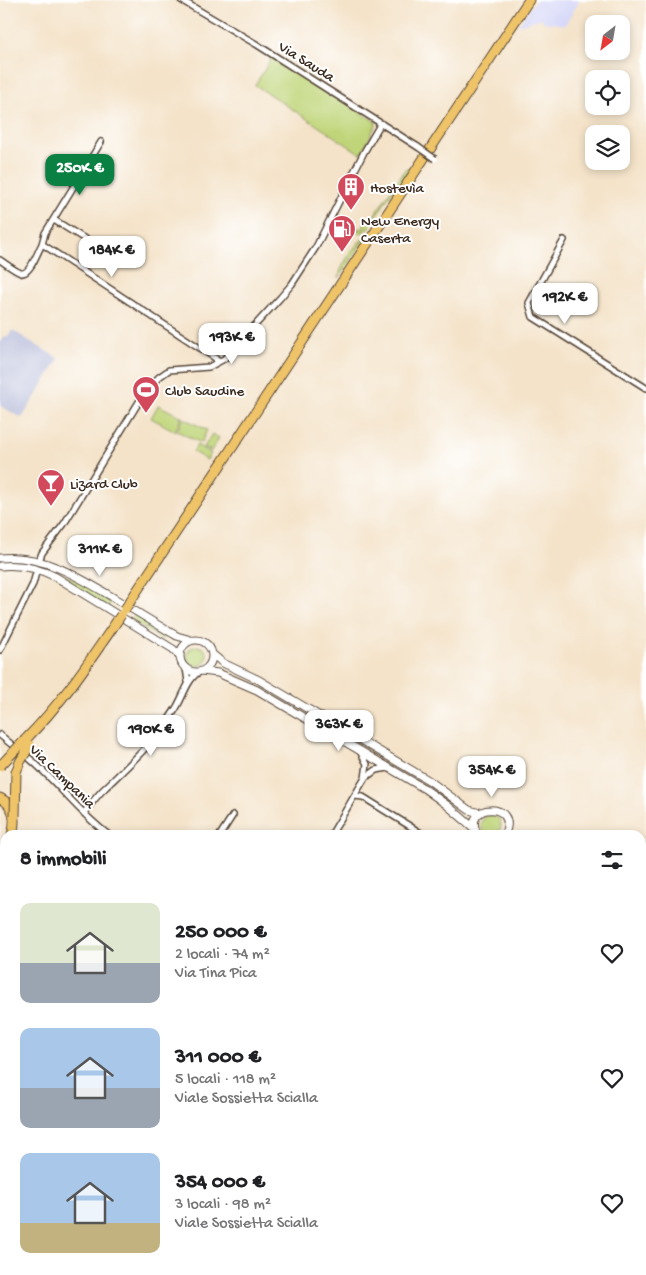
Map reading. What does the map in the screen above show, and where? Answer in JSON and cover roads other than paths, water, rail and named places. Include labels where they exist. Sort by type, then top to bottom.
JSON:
[{"type":"highway","points":[[0,766],[28,742],[67,693],[115,624],[529,0]]},
{"type":"highway","points":[[13,830],[16,772],[28,742]]},
{"type":"highway","points":[[0,798],[11,808],[15,816]]},
{"type":"street","name":"Via Sauda","points":[[181,0],[264,49],[435,159]]},
{"type":"street","points":[[0,650],[33,584],[42,553],[64,524],[145,392],[159,377],[169,370],[203,368],[218,362],[238,346],[302,270],[381,123]]},
{"type":"street","points":[[0,260],[22,273],[31,267],[45,233],[101,142]]},
{"type":"street","points":[[54,220],[122,262]]},
{"type":"street","points":[[564,240],[529,303],[533,318],[646,388]]},
{"type":"street","points":[[42,244],[218,362]]},
{"type":"street","points":[[0,558],[18,558],[73,574],[177,636],[204,642],[211,648],[212,654],[209,666],[192,677],[175,710],[160,731],[134,761],[105,788],[84,813]]},
{"type":"street","points":[[0,566],[38,565],[168,646],[180,656]]},
{"type":"street","points":[[192,640],[183,646],[180,656],[186,668],[192,671],[218,673],[246,684],[439,799],[475,830]]},
{"type":"street","points":[[212,654],[223,663],[259,680],[430,782],[469,810],[480,813]]},
{"type":"street","points":[[186,668],[188,683]]},
{"type":"street","name":"Via Campania","points":[[0,735],[38,766],[101,829]]},
{"type":"street","points":[[334,830],[365,778],[367,764],[361,752]]},
{"type":"street","points":[[365,778],[376,770],[388,768]]},
{"type":"street","points":[[355,796],[363,797],[416,830]]},
{"type":"street","points":[[477,830],[476,819],[480,813],[489,809],[499,811],[505,818],[507,830]]},
{"type":"street","points":[[223,830],[233,815]]},
{"type":"place","name":"Hostevìa","points":[[351,211]]},
{"type":"place","name":"New Energy Caserta","points":[[342,253]]},
{"type":"place","name":"Club Saudine","points":[[146,414]]},
{"type":"place","name":"Lizard Club","points":[[51,507]]}]
